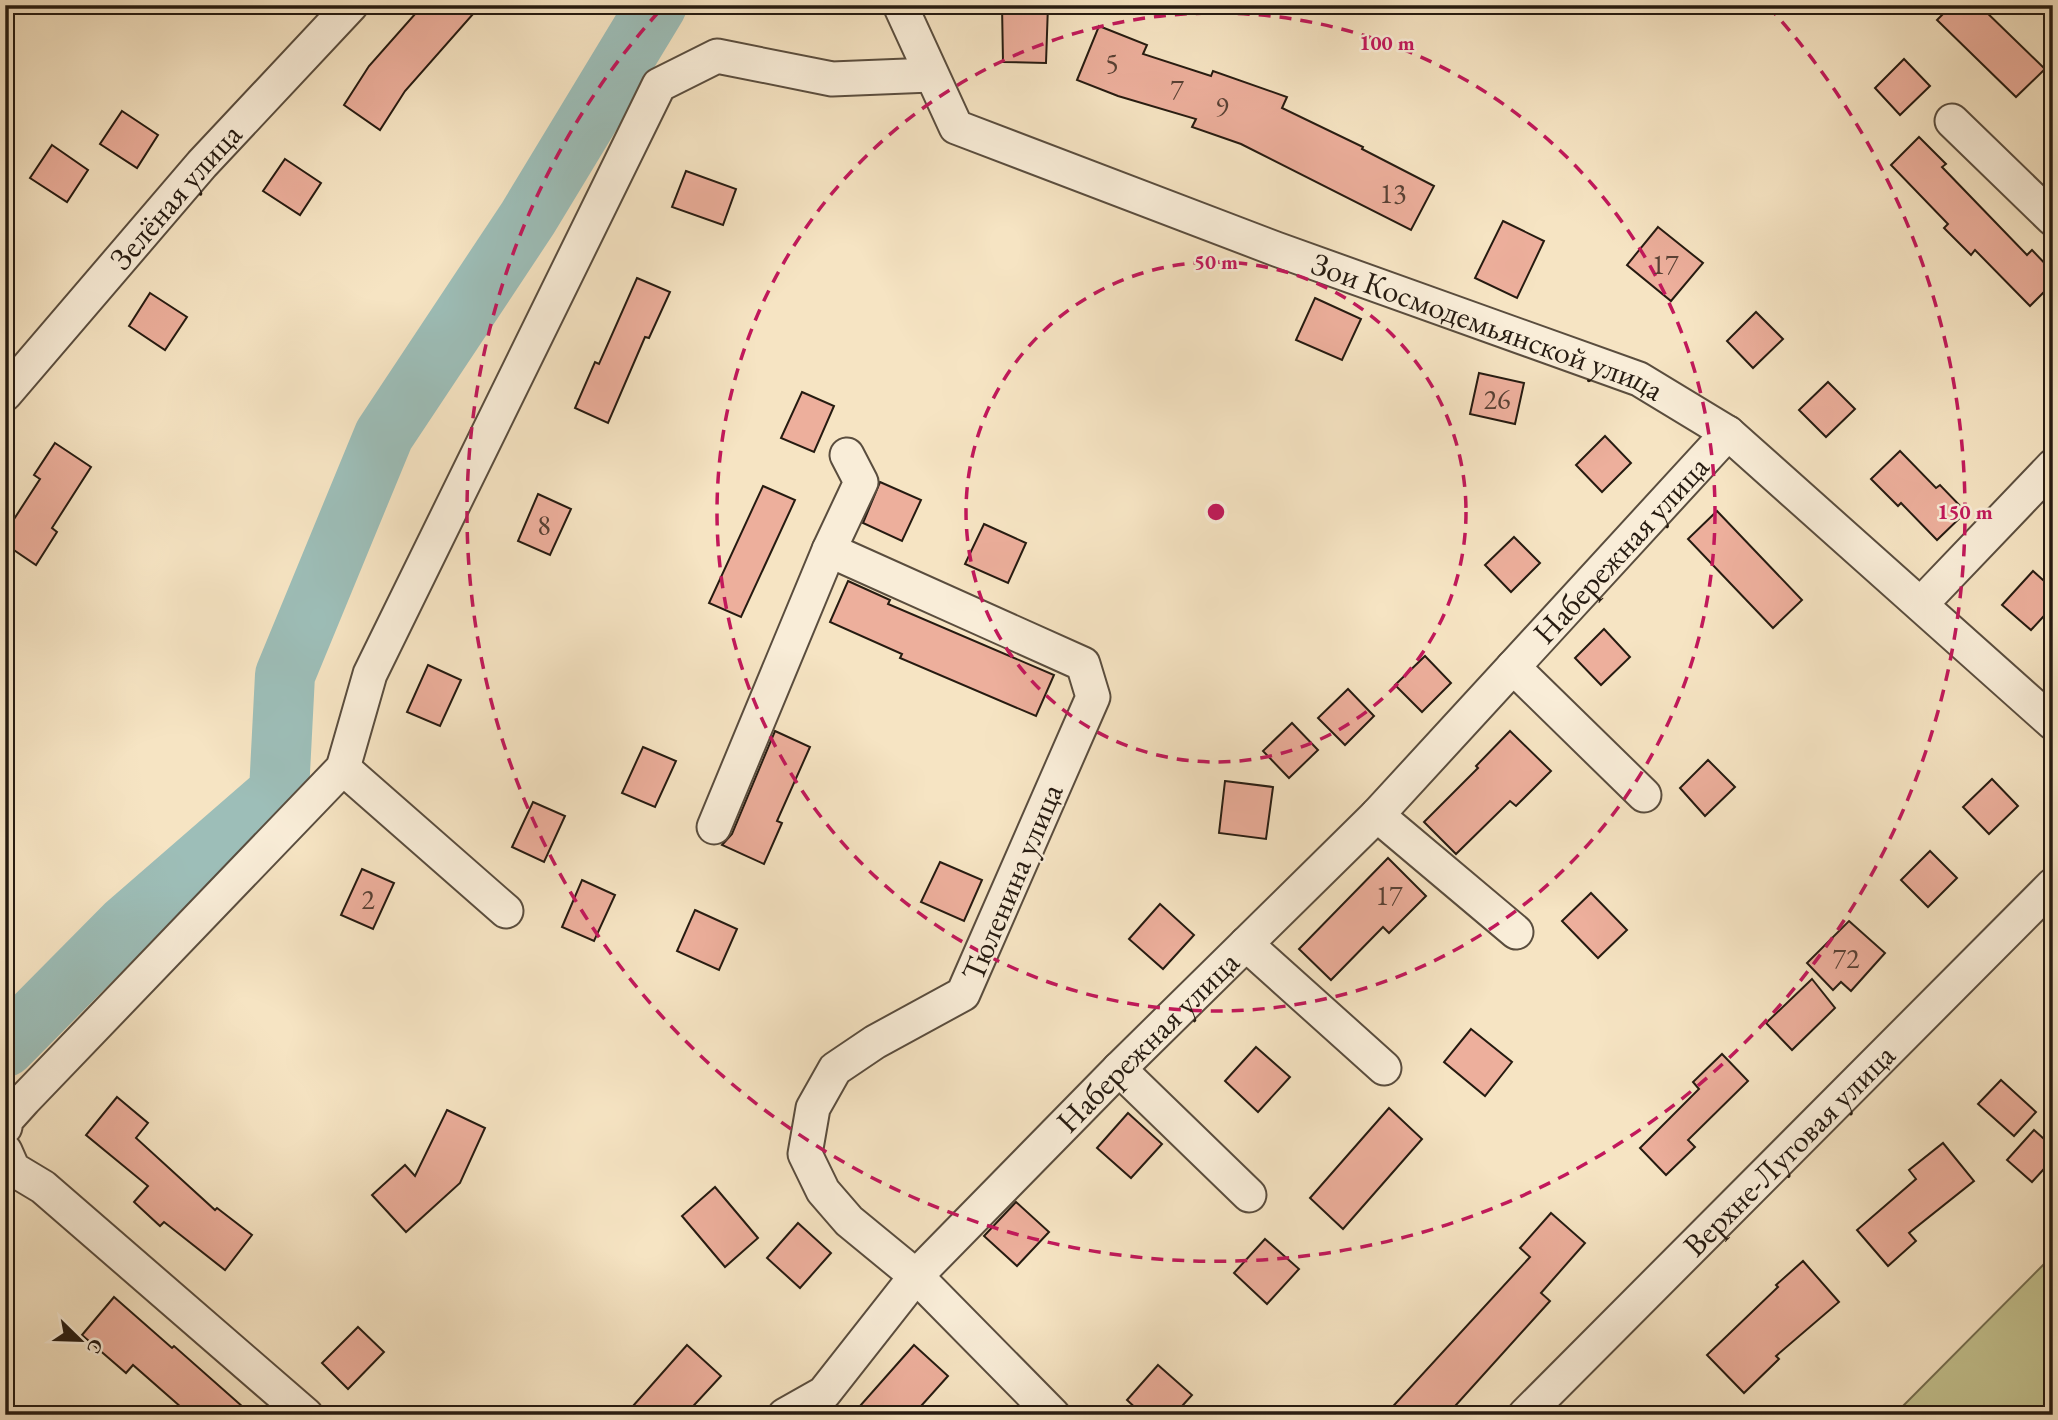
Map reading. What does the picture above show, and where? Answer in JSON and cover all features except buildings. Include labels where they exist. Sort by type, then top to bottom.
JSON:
[{"type":"street","name":"Зелёная улица","points":[[5,394],[202,164],[351,5]]},
{"type":"street","name":"Зои Космодемьянской улица","points":[[900,5],[956,127],[1276,249],[1639,379],[1728,433],[2053,723]]},
{"type":"street","points":[[306,1415],[43,1187],[13,1169],[6,1129],[343,768],[370,674],[659,85],[717,56],[832,79],[930,75]]},
{"type":"street","points":[[1952,121],[2053,219]]},
{"type":"street","name":"Набережная улица","points":[[785,1415],[824,1393],[916,1276],[1119,1069],[1377,815],[1728,433]]},
{"type":"street","points":[[714,827],[829,550],[861,482],[846,455]]},
{"type":"street","points":[[1921,604],[2053,466]]},
{"type":"street","name":"Тюленина улица","points":[[829,550],[1083,664],[1093,697],[963,994],[875,1042],[835,1069],[813,1108],[805,1154],[823,1191],[849,1221],[916,1276],[1053,1415]]},
{"type":"street","name":"Набережная улица","points":[[1513,667],[1644,794]]},
{"type":"street","points":[[343,768],[506,911]]},
{"type":"street","points":[[1377,815],[1516,932]]},
{"type":"street","name":"Верхне-Луговая улица","points":[[1525,1415],[2053,885]]},
{"type":"street","points":[[1246,944],[1384,1068]]},
{"type":"street","points":[[1119,1069],[1250,1195]]},
{"type":"shaded area","points":[[2053,1255],[2053,1415],[1894,1415]]},
{"type":"waterway","points":[[5,1047],[126,925],[279,792],[285,675],[384,435],[528,218],[657,5]]}]
